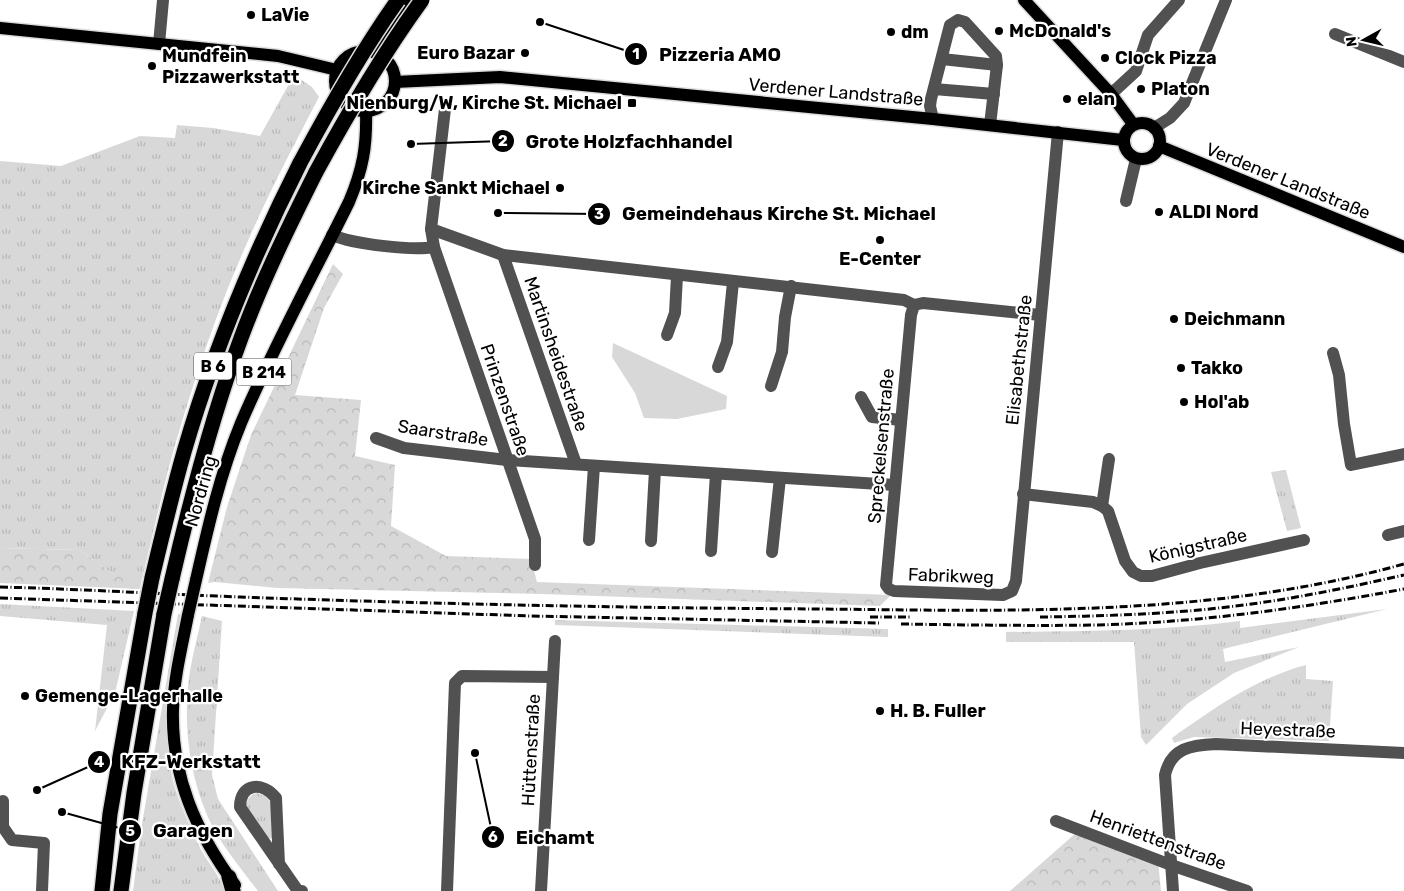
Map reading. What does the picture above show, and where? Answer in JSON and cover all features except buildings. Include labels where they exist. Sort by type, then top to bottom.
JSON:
[{"type":"highway","name":"B 6","points":[[102,891],[112,805],[152,578],[184,452],[208,378],[247,273],[272,217],[327,112],[398,0]]},
{"type":"highway","name":"B 6","points":[[121,891],[164,614],[204,452],[241,337],[289,226],[316,172],[372,74],[422,0]]},
{"type":"highway","name":"B 6","points":[[129,833],[129,891]]},
{"type":"main road","points":[[375,52],[410,0]]},
{"type":"main road","points":[[1024,0],[1111,94],[1133,124]]},
{"type":"main road","points":[[0,28],[278,56],[337,70]]},
{"type":"main road","points":[[359,51],[375,52],[391,65],[395,82],[393,90],[383,105],[366,111],[356,110],[341,98],[336,90],[337,70],[350,55],[359,51]]},
{"type":"main road","name":"Verdener Landstraße","points":[[395,82],[500,78],[933,119],[1123,140]]},
{"type":"main road","name":"Nordring","points":[[240,891],[231,884],[211,851],[195,821],[187,799],[177,755],[173,710],[181,650],[219,484],[241,424],[267,366],[350,202],[364,160],[366,111]]},
{"type":"main road","points":[[1144,122],[1154,128],[1160,136],[1159,146],[1157,152],[1148,159],[1136,159],[1125,150],[1123,140],[1126,131],[1133,124],[1144,122]]},
{"type":"main road","name":"Verdener Landstraße","points":[[1159,146],[1404,248]]},
{"type":"street","points":[[159,44],[163,0]]},
{"type":"street","points":[[1111,94],[1136,71],[1148,35],[1180,0]]},
{"type":"street","points":[[1154,128],[1170,118],[1184,103],[1226,0]]},
{"type":"street","points":[[933,119],[930,106],[950,25],[958,20],[965,22],[996,56],[997,64],[990,125]]},
{"type":"street","points":[[1335,34],[1404,62]]},
{"type":"street","points":[[942,60],[997,64]]},
{"type":"street","points":[[934,89],[994,94]]},
{"type":"street","name":"Prinzenstraße","points":[[445,109],[431,229],[434,248],[534,539],[535,565]]},
{"type":"street","name":"Elisabethstraße","points":[[1012,591],[1016,581],[1058,132]]},
{"type":"street","points":[[1126,201],[1136,159]]},
{"type":"street","name":"Martinsheidestraße","points":[[431,229],[504,255],[733,282],[791,286],[904,300],[914,305],[923,303],[1040,315]]},
{"type":"street","points":[[332,235],[348,241],[421,250],[434,248]]},
{"type":"street","name":"Martinsheidestraße","points":[[504,255],[576,464]]},
{"type":"street","points":[[667,335],[675,313],[678,276]]},
{"type":"street","points":[[718,367],[727,342],[733,282]]},
{"type":"street","points":[[771,386],[782,352],[785,317],[791,286]]},
{"type":"street","name":"Spreckelsenstraße","points":[[888,590],[886,578],[911,315],[914,305]]},
{"type":"street","points":[[1333,354],[1339,375],[1344,424],[1351,464],[1404,454]]},
{"type":"street","points":[[861,397],[872,417],[901,420]]},
{"type":"street","name":"Saarstraße","points":[[376,438],[404,448],[507,460],[895,485]]},
{"type":"street","points":[[1023,494],[1093,502],[1102,506],[1109,459]]},
{"type":"street","points":[[589,540],[594,466]]},
{"type":"street","points":[[651,541],[655,470]]},
{"type":"street","points":[[710,550],[716,474]]},
{"type":"street","points":[[772,552],[780,478]]},
{"type":"street","name":"Königstraße","points":[[1102,506],[1108,511],[1125,561],[1133,572],[1141,576],[1152,576],[1200,563],[1304,540]]},
{"type":"street","points":[[1388,535],[1404,531]]},
{"type":"street","name":"Fabrikweg","points":[[888,590],[1002,595],[1012,591]]},
{"type":"street","name":"Hüttenstraße","points":[[541,891],[555,641]]},
{"type":"street","points":[[447,891],[455,683],[462,676],[553,677]]},
{"type":"street","name":"Heyestraße","points":[[1171,865],[1165,775],[1167,764],[1173,755],[1186,749],[1216,744],[1404,753]]},
{"type":"street","points":[[280,864],[276,798],[271,791],[262,787],[252,787],[245,791],[240,798],[240,807],[298,891],[302,891]]},
{"type":"street","points":[[3,802],[4,827],[12,840],[44,843],[42,891]]},
{"type":"street","name":"Henriettenstraße","points":[[1056,821],[1171,865],[1247,891]]},
{"type":"street","points":[[1171,865],[1172,891]]},
{"type":"green space","points":[[294,75],[312,87],[319,97],[261,211],[218,314],[175,445],[141,583],[124,582],[80,550],[0,548],[0,161],[61,166],[140,136],[175,138],[177,125],[213,128],[260,136]]},
{"type":"green space","points":[[333,264],[343,274],[324,308],[295,395],[361,400],[355,456],[395,465],[391,526],[446,556],[531,559],[537,582],[891,595],[880,606],[542,594],[277,588],[215,582],[208,583],[227,507],[251,435]]},
{"type":"green space","points":[[613,343],[727,396],[726,409],[677,419],[644,418],[635,393],[612,357]]},
{"type":"green space","points":[[1286,470],[1301,528],[1287,531],[1271,472]]},
{"type":"green space","points":[[0,548],[80,550],[116,576],[141,583],[140,589],[0,583]]},
{"type":"green space","points":[[0,604],[134,611],[115,693],[95,731],[107,625],[0,616]]},
{"type":"green space","points":[[1387,609],[1223,649],[1225,662],[1299,647],[1234,673],[1187,704],[1146,745],[1141,737],[1134,642],[1006,642],[1006,632],[1153,629],[1240,621],[1240,628]]},
{"type":"green space","points":[[178,614],[182,614],[171,676],[167,718],[169,760],[180,803],[201,850],[225,891],[133,891],[141,830]]},
{"type":"green space","points":[[202,616],[222,621],[212,775],[218,799],[278,891],[258,891],[237,864],[212,825],[196,784],[188,736],[187,703],[190,669]]},
{"type":"green space","points":[[555,620],[888,629],[888,637],[555,625]]},
{"type":"green space","points":[[1306,665],[1306,679],[1333,681],[1329,741],[1194,737],[1174,743],[1172,738],[1203,716],[1252,686]]},
{"type":"green space","points":[[257,793],[267,797],[271,803],[272,838],[267,839],[245,806],[250,796]]},
{"type":"green space","points":[[1077,832],[1158,861],[1161,891],[1010,891]]},
{"type":"railway","points":[[0,587],[385,602],[676,608],[1041,610],[1187,602],[1260,594],[1332,581],[1404,564]]},
{"type":"railway","points":[[1040,617],[1193,611],[1304,596],[1404,575]]},
{"type":"railway","points":[[901,624],[1099,625],[1176,621],[1290,608],[1404,589]]},
{"type":"railway","points":[[0,598],[531,616],[879,623]]},
{"type":"railway","points":[[870,617],[912,617]]},
{"type":"place","name":"LaVie","points":[[251,15]]},
{"type":"place","name":"Pizzeria AMO","points":[[540,22]]},
{"type":"place","name":"McDonald's","points":[[999,31]]},
{"type":"place","name":"dm","points":[[891,32]]},
{"type":"place","name":"Euro Bazar","points":[[525,53]]},
{"type":"place","name":"Clock Pizza","points":[[1105,58]]},
{"type":"place","name":"Mundfein Pizzawerkstatt","points":[[152,66]]},
{"type":"place","name":"Platon","points":[[1141,89]]},
{"type":"place","name":"elan","points":[[1067,99]]},
{"type":"place","name":"Nienburg/W, Kirche St. Michael","points":[[632,103]]},
{"type":"place","name":"Grote Holzfachhandel","points":[[411,144]]},
{"type":"place","name":"Kirche Sankt Michael","points":[[560,188]]},
{"type":"place","name":"ALDI Nord","points":[[1159,212]]},
{"type":"place","name":"Gemeindehaus Kirche St. Michael","points":[[498,213]]},
{"type":"place","name":"E-Center","points":[[880,240]]},
{"type":"place","name":"Deichmann","points":[[1174,319]]},
{"type":"place","name":"Takko","points":[[1181,368]]},
{"type":"place","name":"Hol'ab","points":[[1184,402]]},
{"type":"place","name":"Gemenge-Lagerhalle","points":[[25,696]]},
{"type":"place","name":"H. B. Fuller","points":[[880,711]]},
{"type":"place","name":"Eichamt","points":[[475,753]]},
{"type":"place","name":"KFZ-Werkstatt","points":[[37,790]]},
{"type":"place","name":"Garagen","points":[[62,812]]}]
